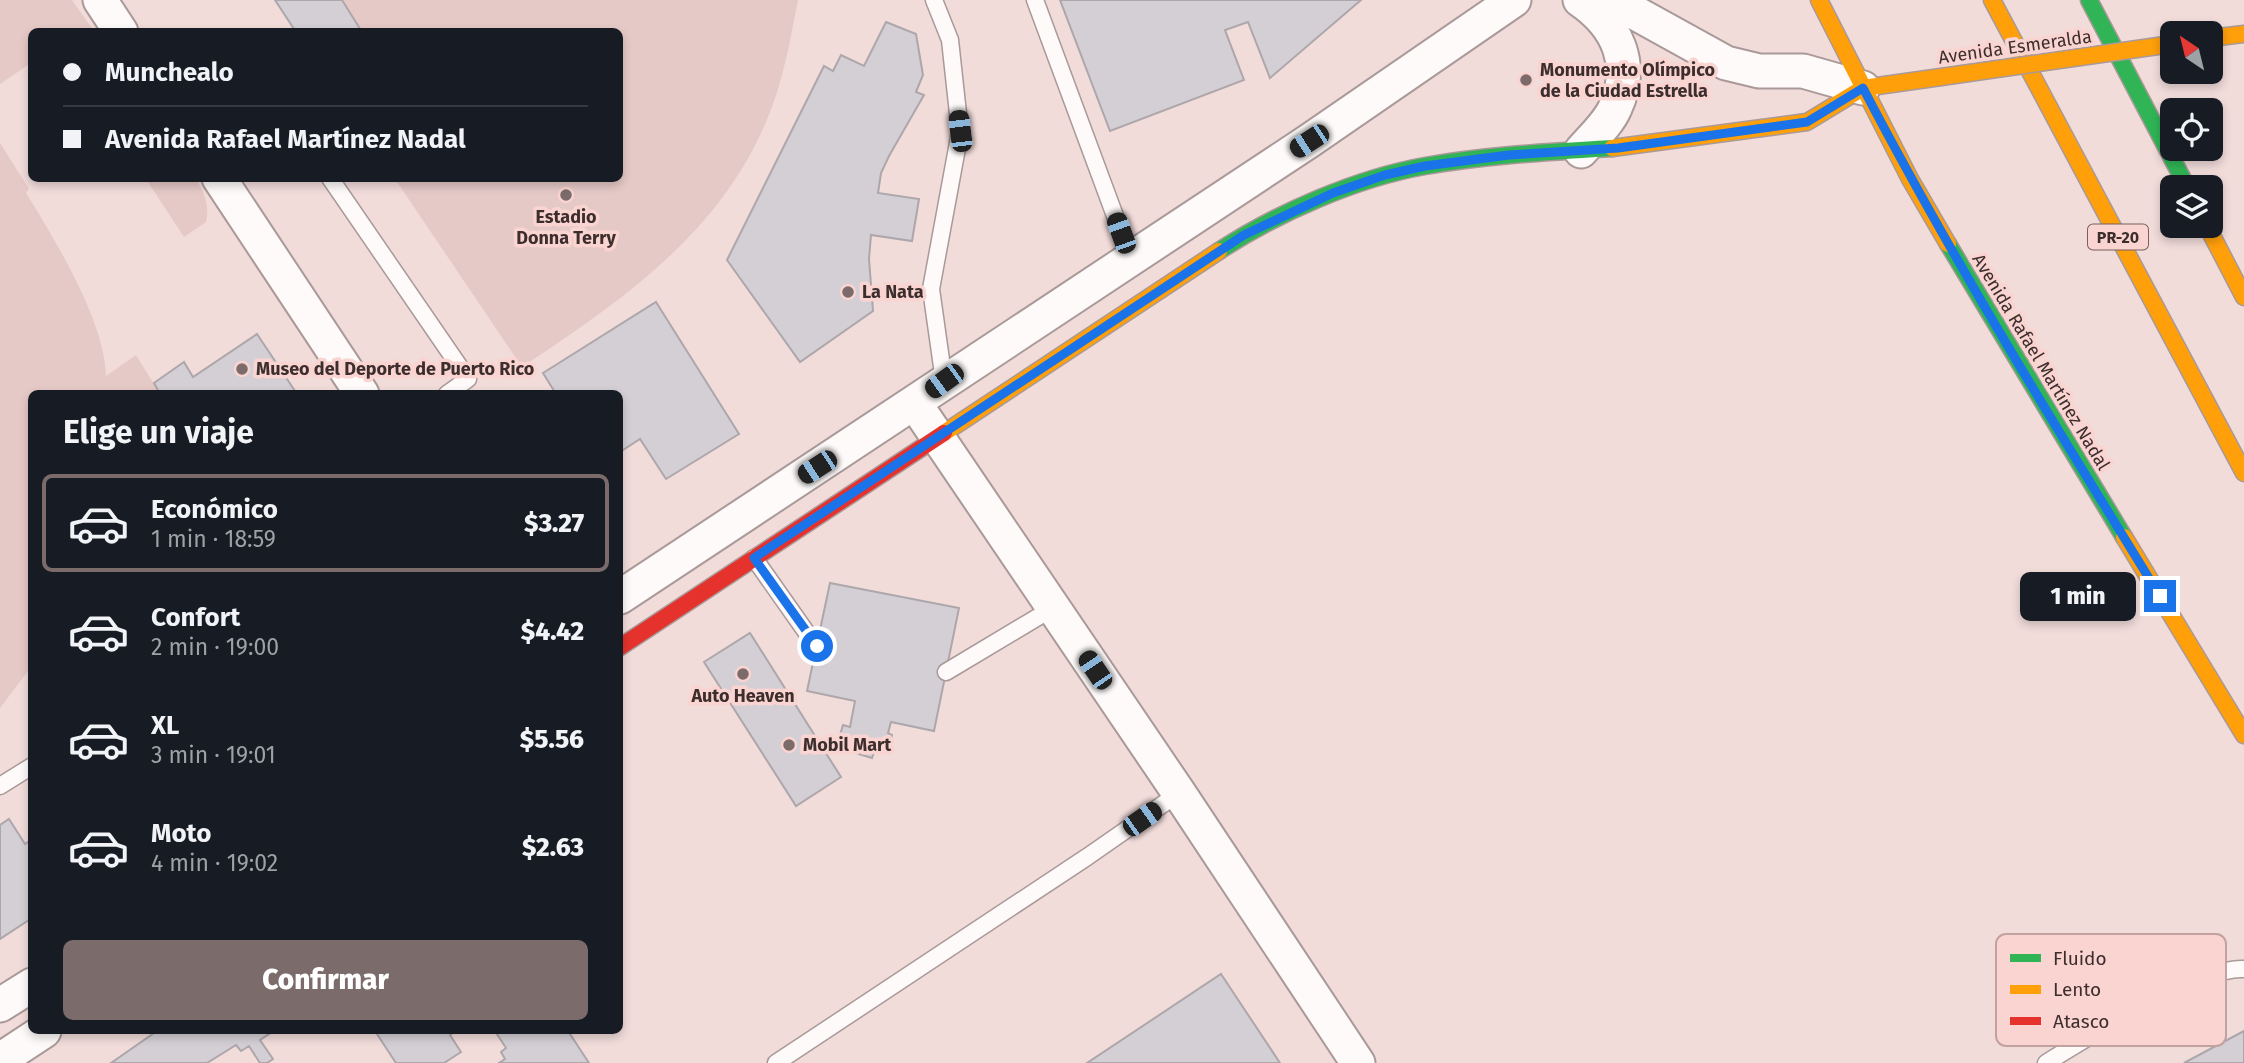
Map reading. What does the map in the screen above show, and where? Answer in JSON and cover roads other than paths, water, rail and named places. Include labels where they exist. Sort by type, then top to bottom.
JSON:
[{"type":"main road","name":"Avenida Rafael Martínez Nadal","points":[[1819,0],[1910,179],[1991,318],[2244,735]]},
{"type":"main road","name":"PR-20","points":[[1992,0],[2244,473]]},
{"type":"main road","points":[[2089,0],[2181,175]]},
{"type":"main road","points":[[2223,36],[2241,34]]},
{"type":"main road","name":"Avenida Esmeralda","points":[[1863,88],[2160,46]]},
{"type":"main road","points":[[623,645],[1244,235],[1333,193],[1385,175],[1425,166],[1509,155],[1618,148],[1807,122],[1863,88]]},
{"type":"main road","points":[[2213,238],[2244,297]]},
{"type":"street","points":[[100,0],[118,28]]},
{"type":"street","points":[[623,595],[1131,260],[1514,0]]},
{"type":"street","points":[[1580,0],[1590,7],[1616,39],[1623,53],[1625,69],[1616,108],[1581,150]]},
{"type":"street","points":[[1612,0],[1726,62],[1759,71],[1803,71],[1863,88]]},
{"type":"street","points":[[222,182],[359,390]]},
{"type":"street","points":[[914,403],[1179,793],[1358,1063]]},
{"type":"street","points":[[0,1005],[28,988]]},
{"type":"street","points":[[0,1060],[39,1034]]},
{"type":"lane","points":[[934,0],[950,40],[960,131],[931,289],[944,381]]},
{"type":"lane","points":[[1035,0],[1131,260]]},
{"type":"lane","points":[[333,182],[468,379],[453,390]]},
{"type":"lane","points":[[754,558],[817,646]]},
{"type":"lane","points":[[946,672],[1053,608]]},
{"type":"lane","points":[[0,786],[28,768]]},
{"type":"lane","points":[[776,1063],[1087,858],[1179,793]]},
{"type":"lane","points":[[2226,970],[2244,969]]},
{"type":"lane","points":[[2046,1063],[2076,1046]]},
{"type":"place","name":"Monumento Olímpico de la Ciudad Estrella","points":[[1526,80]]},
{"type":"place","name":"Estadio Donna Terry","points":[[566,195]]},
{"type":"place","name":"La Nata","points":[[848,292]]},
{"type":"place","name":"Museo del Deporte de Puerto Rico","points":[[242,369]]},
{"type":"place","name":"Auto Heaven","points":[[743,674]]},
{"type":"place","name":"Mobil Mart","points":[[789,745]]}]
